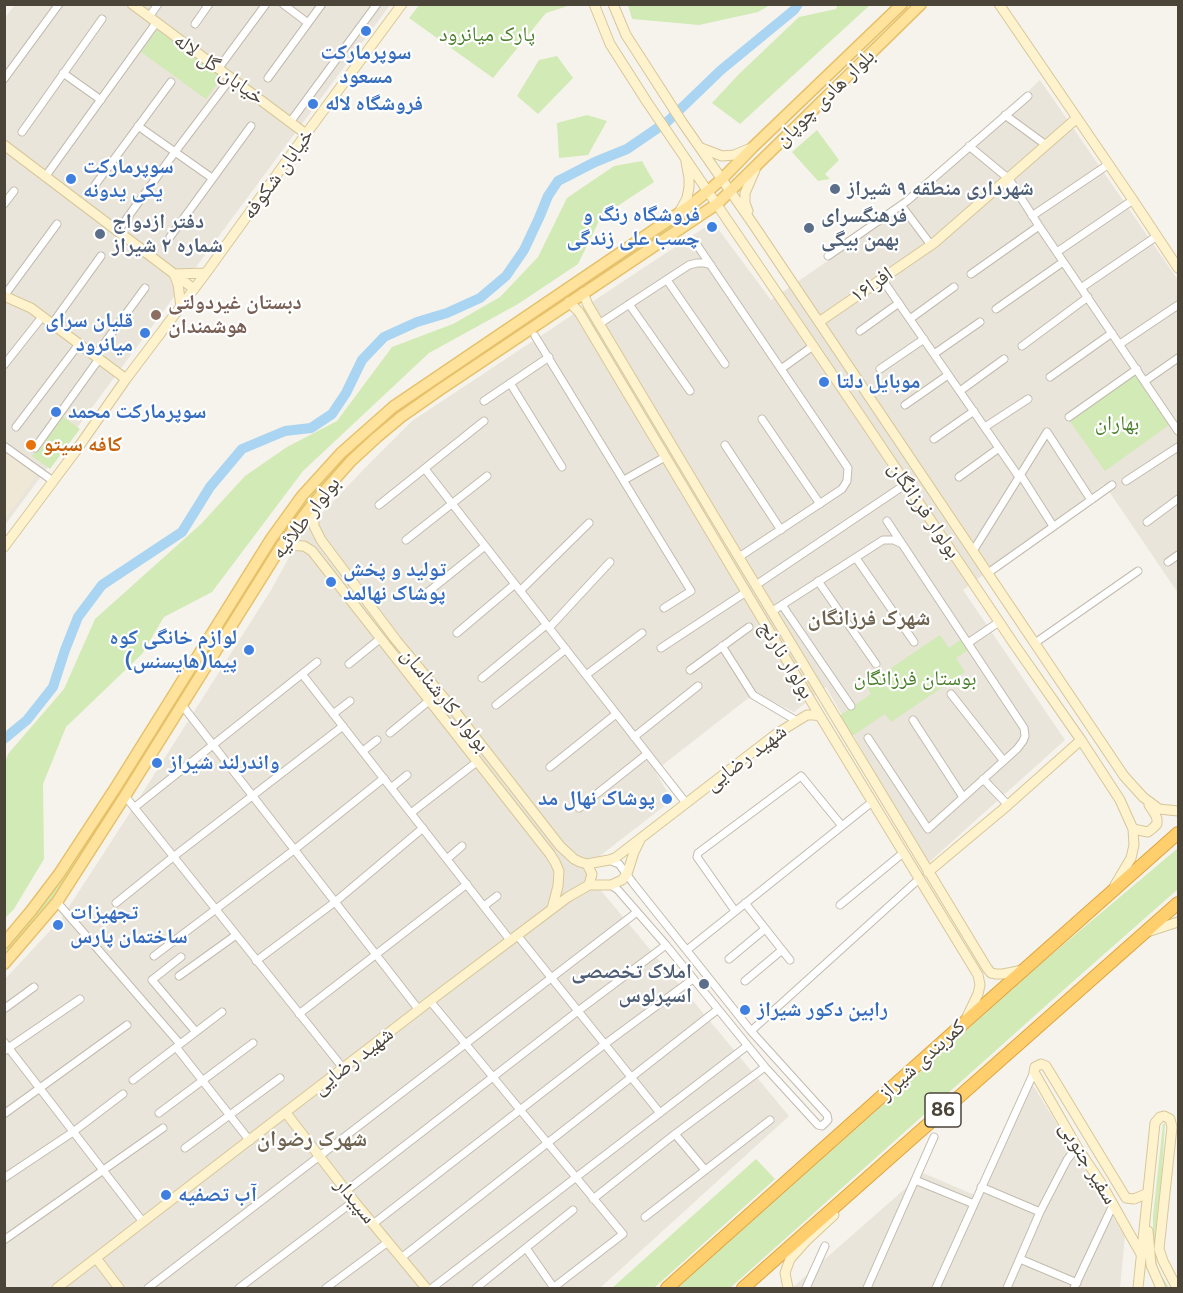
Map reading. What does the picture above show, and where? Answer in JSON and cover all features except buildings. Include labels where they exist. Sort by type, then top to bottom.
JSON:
[{"type":"highway","name":"کمربندی شیراز","points":[[667,1288],[1179,833]]},
{"type":"highway","name":"86","points":[[743,1288],[1179,903]]},
{"type":"main road","name":"بلوار هادی چوپان","points":[[722,179],[903,4]]},
{"type":"main road","name":"بلوار هادی چوپان","points":[[731,192],[921,4]]},
{"type":"main road","points":[[737,165],[735,168],[737,176],[745,177]]},
{"type":"main road","name":"بولوار طلائیه","points":[[4,943],[59,874],[271,539],[302,496],[341,453],[393,407],[685,209],[722,179]]},
{"type":"main road","name":"بولوار طلائیه","points":[[4,964],[57,902],[282,545],[313,504],[351,462],[401,417],[697,218],[731,192]]},
{"type":"main road","points":[[685,209],[695,206],[699,215],[697,218]]},
{"type":"main road","points":[[435,378],[441,389]]},
{"type":"street","points":[[4,78],[58,4]]},
{"type":"street","name":"خیابان گل لاله","points":[[132,4],[306,134]]},
{"type":"street","points":[[45,177],[101,100],[153,20],[158,4]]},
{"type":"street","points":[[195,24],[209,4]]},
{"type":"street","points":[[218,69],[266,4]]},
{"type":"street","points":[[283,4],[308,23]]},
{"type":"street","points":[[268,78],[322,4]]},
{"type":"street","points":[[291,121],[377,4]]},
{"type":"street","name":"خیابان شکوفه","points":[[4,547],[402,4]]},
{"type":"street","name":"بولوار فرزانگان","points":[[594,4],[610,44],[648,102],[1120,800],[1133,829],[1134,845],[1131,858],[1109,895]]},
{"type":"street","name":"بولوار فرزانگان","points":[[613,4],[626,35],[682,122],[1124,776],[1143,797],[1159,808],[1179,811]]},
{"type":"street","points":[[999,4],[1179,268]]},
{"type":"street","points":[[22,132],[102,19]]},
{"type":"street","points":[[63,73],[101,100]]},
{"type":"street","points":[[117,232],[231,78]]},
{"type":"street","points":[[96,184],[171,82]]},
{"type":"street","points":[[828,256],[901,205],[1028,96]]},
{"type":"street","points":[[1005,115],[1047,145]]},
{"type":"street","name":"۱۶افرا","points":[[819,322],[931,244],[1077,118]]},
{"type":"street","points":[[138,126],[212,178]]},
{"type":"street","points":[[170,237],[251,126]]},
{"type":"street","points":[[969,146],[1009,179],[1063,262],[1179,430]]},
{"type":"street","points":[[701,148],[722,156],[734,155],[753,147]]},
{"type":"street","points":[[7,148],[194,289]]},
{"type":"street","points":[[685,157],[689,178],[685,209]]},
{"type":"street","points":[[694,170],[703,170],[708,163],[708,158]]},
{"type":"street","points":[[753,224],[745,203],[745,193],[748,182],[759,163]]},
{"type":"street","points":[[1032,216],[1109,164]]},
{"type":"street","points":[[4,204],[14,191]]},
{"type":"street","points":[[1057,252],[1133,200]]},
{"type":"street","points":[[901,205],[931,244]]},
{"type":"street","points":[[728,220],[730,208],[742,208]]},
{"type":"street","points":[[57,224],[5,296],[31,308],[126,380]]},
{"type":"street","points":[[971,274],[1039,226]]},
{"type":"street","points":[[1081,288],[1157,236]]},
{"type":"street","points":[[697,245],[848,468],[847,481],[842,489],[739,558]]},
{"type":"street","points":[[52,324],[102,256]]},
{"type":"street","points":[[996,309],[1063,262]]},
{"type":"street","points":[[599,324],[689,265],[704,263],[711,265]]},
{"type":"street","points":[[174,274],[206,273]]},
{"type":"street","points":[[174,274],[178,284],[181,307]]},
{"type":"street","points":[[882,279],[1053,526]]},
{"type":"street","points":[[667,280],[725,364]]},
{"type":"street","points":[[910,319],[954,287]]},
{"type":"street","points":[[35,448],[145,288]]},
{"type":"street","name":"بولوار نارنج","points":[[583,293],[599,324],[771,612],[987,968]]},
{"type":"street","points":[[1022,346],[1088,297]]},
{"type":"street","name":"بولوار نارنج","points":[[569,302],[579,312],[820,716],[978,975]]},
{"type":"street","points":[[860,331],[899,303]]},
{"type":"street","points":[[629,304],[690,391]]},
{"type":"street","points":[[579,312],[581,305],[588,305]]},
{"type":"street","points":[[1120,344],[1179,305]]},
{"type":"street","points":[[4,365],[42,317]]},
{"type":"street","points":[[934,354],[980,322]]},
{"type":"street","points":[[1050,377],[1112,333]]},
{"type":"street","points":[[535,336],[691,591],[664,608]]},
{"type":"street","points":[[880,369],[924,339]]},
{"type":"street","points":[[16,427],[79,344]]},
{"type":"street","points":[[781,369],[813,346]]},
{"type":"street","points":[[484,401],[549,357]]},
{"type":"street","points":[[1145,381],[1179,358]]},
{"type":"street","points":[[960,391],[1004,359]]},
{"type":"street","points":[[1069,417],[1137,369]]},
{"type":"street","points":[[906,405],[948,375]]},
{"type":"street","points":[[510,383],[562,468]]},
{"type":"street","points":[[985,427],[1028,399]]},
{"type":"street","points":[[860,415],[875,405]]},
{"type":"street","points":[[934,439],[974,411]]},
{"type":"street","points":[[762,419],[820,504]]},
{"type":"street","points":[[379,506],[484,421]]},
{"type":"street","points":[[973,551],[1047,432],[1091,500]]},
{"type":"street","points":[[725,445],[781,530]]},
{"type":"street","points":[[4,446],[53,481]]},
{"type":"street","points":[[1126,481],[1179,447]]},
{"type":"street","points":[[959,477],[999,448]]},
{"type":"street","points":[[624,480],[665,457]]},
{"type":"street","points":[[425,470],[686,803]]},
{"type":"street","points":[[406,540],[488,476]]},
{"type":"street","points":[[756,585],[906,484]]},
{"type":"street","points":[[988,573],[1112,485]]},
{"type":"street","points":[[1147,522],[1179,499]]},
{"type":"street","name":"بولوار کارشناسان","points":[[313,504],[314,526],[320,539],[396,640],[560,846],[574,859],[587,864]]},
{"type":"street","points":[[701,517],[711,511]]},
{"type":"street","points":[[868,738],[928,829],[1017,748],[1025,736],[1024,728],[887,521]]},
{"type":"street","points":[[520,591],[589,523]]},
{"type":"street","points":[[312,550],[310,543],[320,539]]},
{"type":"street","points":[[771,612],[883,540],[894,540],[902,544]]},
{"type":"street","points":[[282,545],[304,546],[312,550]]},
{"type":"street","points":[[428,592],[485,546]]},
{"type":"street","name":"بولوار کارشناسان","points":[[312,550],[550,854],[559,871]]},
{"type":"street","points":[[1168,562],[1179,555]]},
{"type":"street","points":[[856,558],[914,642]]},
{"type":"street","points":[[482,678],[548,626],[610,562]]},
{"type":"street","points":[[1035,643],[1138,571]]},
{"type":"street","points":[[818,580],[876,664]]},
{"type":"street","points":[[458,633],[515,584]]},
{"type":"street","points":[[661,648],[746,592]]},
{"type":"street","points":[[782,605],[851,706]]},
{"type":"street","points":[[968,643],[999,621]]},
{"type":"street","points":[[690,670],[749,627]]},
{"type":"street","points":[[586,675],[642,633]]},
{"type":"street","points":[[350,664],[381,638]]},
{"type":"street","points":[[722,646],[753,695],[797,720],[807,715],[820,716]]},
{"type":"street","points":[[496,705],[566,649]]},
{"type":"street","points":[[135,807],[317,662]]},
{"type":"street","points":[[302,674],[484,906],[551,977],[660,1113]]},
{"type":"street","points":[[634,737],[698,686]]},
{"type":"street","points":[[951,694],[1003,760]]},
{"type":"street","points":[[333,714],[350,700]]},
{"type":"street","points":[[390,733],[430,700]]},
{"type":"street","points":[[182,705],[419,1010]]},
{"type":"street","points":[[550,767],[616,714]]},
{"type":"street","name":"شهید رضایی","points":[[609,860],[640,840],[797,720]]},
{"type":"street","points":[[913,720],[963,797]]},
{"type":"street","points":[[116,903],[343,726]]},
{"type":"street","points":[[363,752],[377,740]]},
{"type":"street","points":[[928,872],[1081,740]]},
{"type":"street","points":[[579,808],[648,754]]},
{"type":"street","points":[[411,813],[478,761]]},
{"type":"street","points":[[392,788],[408,775]]},
{"type":"street","points":[[735,910],[697,857],[698,854],[801,776],[842,826]]},
{"type":"street","points":[[154,956],[294,850],[384,778]]},
{"type":"street","points":[[983,779],[1008,804]]},
{"type":"street","points":[[125,796],[343,1068]]},
{"type":"street","points":[[1133,829],[1148,832],[1156,824],[1155,813],[1143,797]]},
{"type":"street","points":[[687,950],[872,802]]},
{"type":"street","points":[[256,961],[335,902],[423,828]]},
{"type":"street","name":"شهید رضایی","points":[[627,874],[640,840]]},
{"type":"street","points":[[447,859],[462,846]]},
{"type":"street","points":[[550,854],[559,855],[560,846]]},
{"type":"street","points":[[840,905],[903,853]]},
{"type":"street","points":[[552,909],[559,871],[564,861],[574,859]]},
{"type":"street","points":[[589,885],[592,874],[587,864],[609,860],[619,864],[627,874],[644,897],[751,1030],[827,1115],[828,1120],[825,1124],[818,1125],[765,1067],[666,945],[611,885],[622,880],[627,874]]},
{"type":"street","points":[[751,1030],[919,879]]},
{"type":"street","points":[[299,1014],[467,884]]},
{"type":"street","name":"شهید رضایی","points":[[57,1288],[568,897],[589,885],[611,885]]},
{"type":"street","points":[[558,886],[568,897]]},
{"type":"street","points":[[484,906],[497,897]]},
{"type":"street","points":[[148,1288],[551,977],[635,910],[644,897]]},
{"type":"street","points":[[57,902],[178,1045],[250,1141]]},
{"type":"street","points":[[745,903],[790,960]]},
{"type":"street","points":[[1145,933],[1179,922]]},
{"type":"street","points":[[729,959],[765,929]]},
{"type":"street","points":[[179,976],[236,935]]},
{"type":"street","points":[[346,1191],[666,945]]},
{"type":"street","points":[[745,981],[783,950]]},
{"type":"street","points":[[181,957],[152,980],[196,1032]]},
{"type":"street","points":[[987,968],[996,974],[1023,970]]},
{"type":"street","points":[[965,1022],[978,994],[980,985],[978,975],[986,974],[987,968]]},
{"type":"street","points":[[374,1224],[605,1044],[693,979]]},
{"type":"street","points":[[4,1009],[34,987]]},
{"type":"street","points":[[80,999],[6,1047],[143,1222]]},
{"type":"street","points":[[430,1001],[623,1234],[554,1288],[526,1248]]},
{"type":"street","points":[[401,1258],[717,1010]]},
{"type":"street","points":[[133,1080],[222,1012]]},
{"type":"street","points":[[4,1114],[127,1025]]},
{"type":"street","points":[[159,1113],[253,1043]]},
{"type":"street","points":[[432,1288],[747,1046]]},
{"type":"street","name":"سفیر جنوبی","points":[[1141,1254],[1034,1072],[1035,1067],[1041,1064],[1046,1066],[1126,1198],[1134,1199],[1148,1193]]},
{"type":"street","points":[[593,1198],[765,1067]]},
{"type":"street","points":[[936,1288],[1034,1072]]},
{"type":"street","points":[[185,1148],[280,1078]]},
{"type":"street","points":[[4,1178],[73,1132],[123,1094]]},
{"type":"street","name":"سپیدار","points":[[286,1113],[401,1258],[421,1287]]},
{"type":"street","points":[[1138,1288],[1155,1123],[1164,1116],[1170,1119],[1172,1126],[1159,1249],[1162,1261],[1177,1288]]},
{"type":"street","points":[[645,1218],[770,1120]]},
{"type":"street","points":[[4,1240],[163,1128]]},
{"type":"street","points":[[675,1134],[705,1170]]},
{"type":"street","points":[[867,1288],[933,1137]]},
{"type":"street","points":[[1007,1288],[1040,1212],[1067,1160],[1077,1147]]},
{"type":"street","points":[[1101,1183],[1113,1176]]},
{"type":"street","points":[[777,1288],[780,1286],[788,1288],[785,1273],[790,1259],[840,1209],[865,1179]]},
{"type":"street","points":[[915,1180],[974,1204]]},
{"type":"street","points":[[981,1187],[1040,1212]]},
{"type":"street","points":[[239,1288],[354,1201]]},
{"type":"street","points":[[1020,1259],[1076,1286],[1113,1205]]},
{"type":"street","name":"سفیر جنوبی","points":[[1147,1208],[1151,1265],[1161,1288]]},
{"type":"street","points":[[476,1288],[573,1210]]},
{"type":"street","points":[[326,1288],[388,1242]]},
{"type":"street","points":[[806,1288],[825,1246]]},
{"type":"street","points":[[96,1258],[119,1288]]},
{"type":"shaded area","points":[[15,5],[390,5],[5,525],[4,19]]},
{"type":"shaded area","points":[[1040,80],[1178,280],[1178,593],[1104,484],[963,590],[1065,740],[927,864],[826,687],[794,712],[755,693],[655,771],[672,800],[583,869],[789,1116],[600,1288],[5,1288],[4,980],[61,919],[271,590],[302,534],[412,421],[713,222],[771,300],[910,204]]},
{"type":"shaded area","points":[[5,451],[37,475],[5,519]]},
{"type":"shaded area","points":[[1033,1085],[1125,1236],[1120,1288],[792,1288],[923,1173],[977,1196]]},
{"type":"green space","name":"پارک میانرود","points":[[420,4],[571,5],[546,13],[493,78],[409,18]]},
{"type":"green space","points":[[628,4],[770,5],[758,12],[699,25],[632,19]]},
{"type":"green space","points":[[838,4],[870,5],[740,124],[712,103],[799,17],[836,9]]},
{"type":"green space","points":[[157,30],[222,77],[206,99],[141,52]]},
{"type":"green space","points":[[557,56],[573,78],[538,114],[517,96],[539,60]]},
{"type":"green space","points":[[587,115],[607,121],[588,155],[559,158],[557,123]]},
{"type":"green space","points":[[817,130],[839,160],[825,174],[830,179],[818,181],[792,152]]},
{"type":"green space","points":[[642,161],[654,182],[601,217],[578,264],[518,304],[429,353],[303,471],[212,592],[164,617],[142,654],[66,727],[43,784],[44,859],[14,909],[5,918],[5,763],[8,754],[64,689],[95,619],[201,524],[245,476],[287,447],[337,421],[392,347],[453,324],[500,297],[538,257],[567,198],[614,166]]},
{"type":"green space","points":[[695,210],[696,212],[445,380],[528,319]]},
{"type":"green space","name":"بهاران","points":[[1134,374],[1169,425],[1105,471],[1069,420]]},
{"type":"green space","points":[[427,389],[405,405],[353,454],[243,601],[62,886],[5,958],[5,949],[28,922],[259,564],[306,497],[348,451],[397,408]]},
{"type":"green space","points":[[62,416],[80,429],[50,469],[32,456]]},
{"type":"green space","name":"بوستان فرزانگان","points":[[940,635],[949,648],[963,638],[970,649],[956,658],[965,672],[891,722],[885,714],[852,736],[839,716],[871,694],[866,685]]},
{"type":"green space","points":[[1178,848],[1178,889],[730,1288],[677,1288],[1044,961]]},
{"type":"green space","points":[[1165,1123],[1155,1235],[1157,1268],[1169,1288],[1164,1288],[1153,1259],[1153,1216],[1163,1124]]},
{"type":"green space","points":[[756,1159],[775,1179],[654,1288],[612,1288]]},
{"type":"waterway","points":[[4,739],[27,720],[53,687],[78,617],[102,585],[182,532],[210,487],[242,449],[285,431],[311,428],[332,414],[346,393],[362,360],[384,337],[480,298],[506,276],[524,250],[548,196],[558,181],[627,149],[668,121],[721,70],[794,10],[798,4]]},
{"type":"place","name":"سوپرمارکت مسعود","points":[[366,31]]},
{"type":"place","name":"فروشگاه لاله","points":[[313,104]]},
{"type":"place","name":"سوپرمارکت یکی یدونه","points":[[71,179]]},
{"type":"place","name":"شهرداری منطقه ۹ شیراز","points":[[835,189]]},
{"type":"place","name":"فروشگاه رنگ و چسب علی زندگی","points":[[712,227]]},
{"type":"place","name":"فرهنگسرای بهمن بیگی","points":[[809,228]]},
{"type":"place","name":"دفتر ازدواج شماره ۲ شیراز","points":[[100,234]]},
{"type":"place","name":"دبستان غیردولتی هوشمندان","points":[[156,315]]},
{"type":"place","name":"قلیان سرای میانرود","points":[[145,333]]},
{"type":"place","name":"موبایل دلتا","points":[[824,382]]},
{"type":"place","name":"سوپرمارکت محمد","points":[[56,412]]},
{"type":"place","name":"کافه سیتو","points":[[31,445]]},
{"type":"place","name":"تولید و پخش پوشاک نهالمد","points":[[331,582]]},
{"type":"place","name":"لوازم خانگی کوه پیما(هایسنس)","points":[[249,650]]},
{"type":"place","name":"واندرلند شیراز","points":[[157,763]]},
{"type":"place","name":"پوشاک نهال مد","points":[[667,799]]},
{"type":"place","name":"تجهیزات ساختمان پارس","points":[[58,925]]},
{"type":"place","name":"املاک تخصصی اسپرلوس","points":[[704,984]]},
{"type":"place","name":"رابین دکور شیراز","points":[[745,1010]]},
{"type":"place","name":"آب تصفیه","points":[[166,1195]]},
{"type":"district","name":"شهرک فرزانگان","points":[[869,619]]},
{"type":"district","name":"شهرک رضوان","points":[[312,1140]]}]
